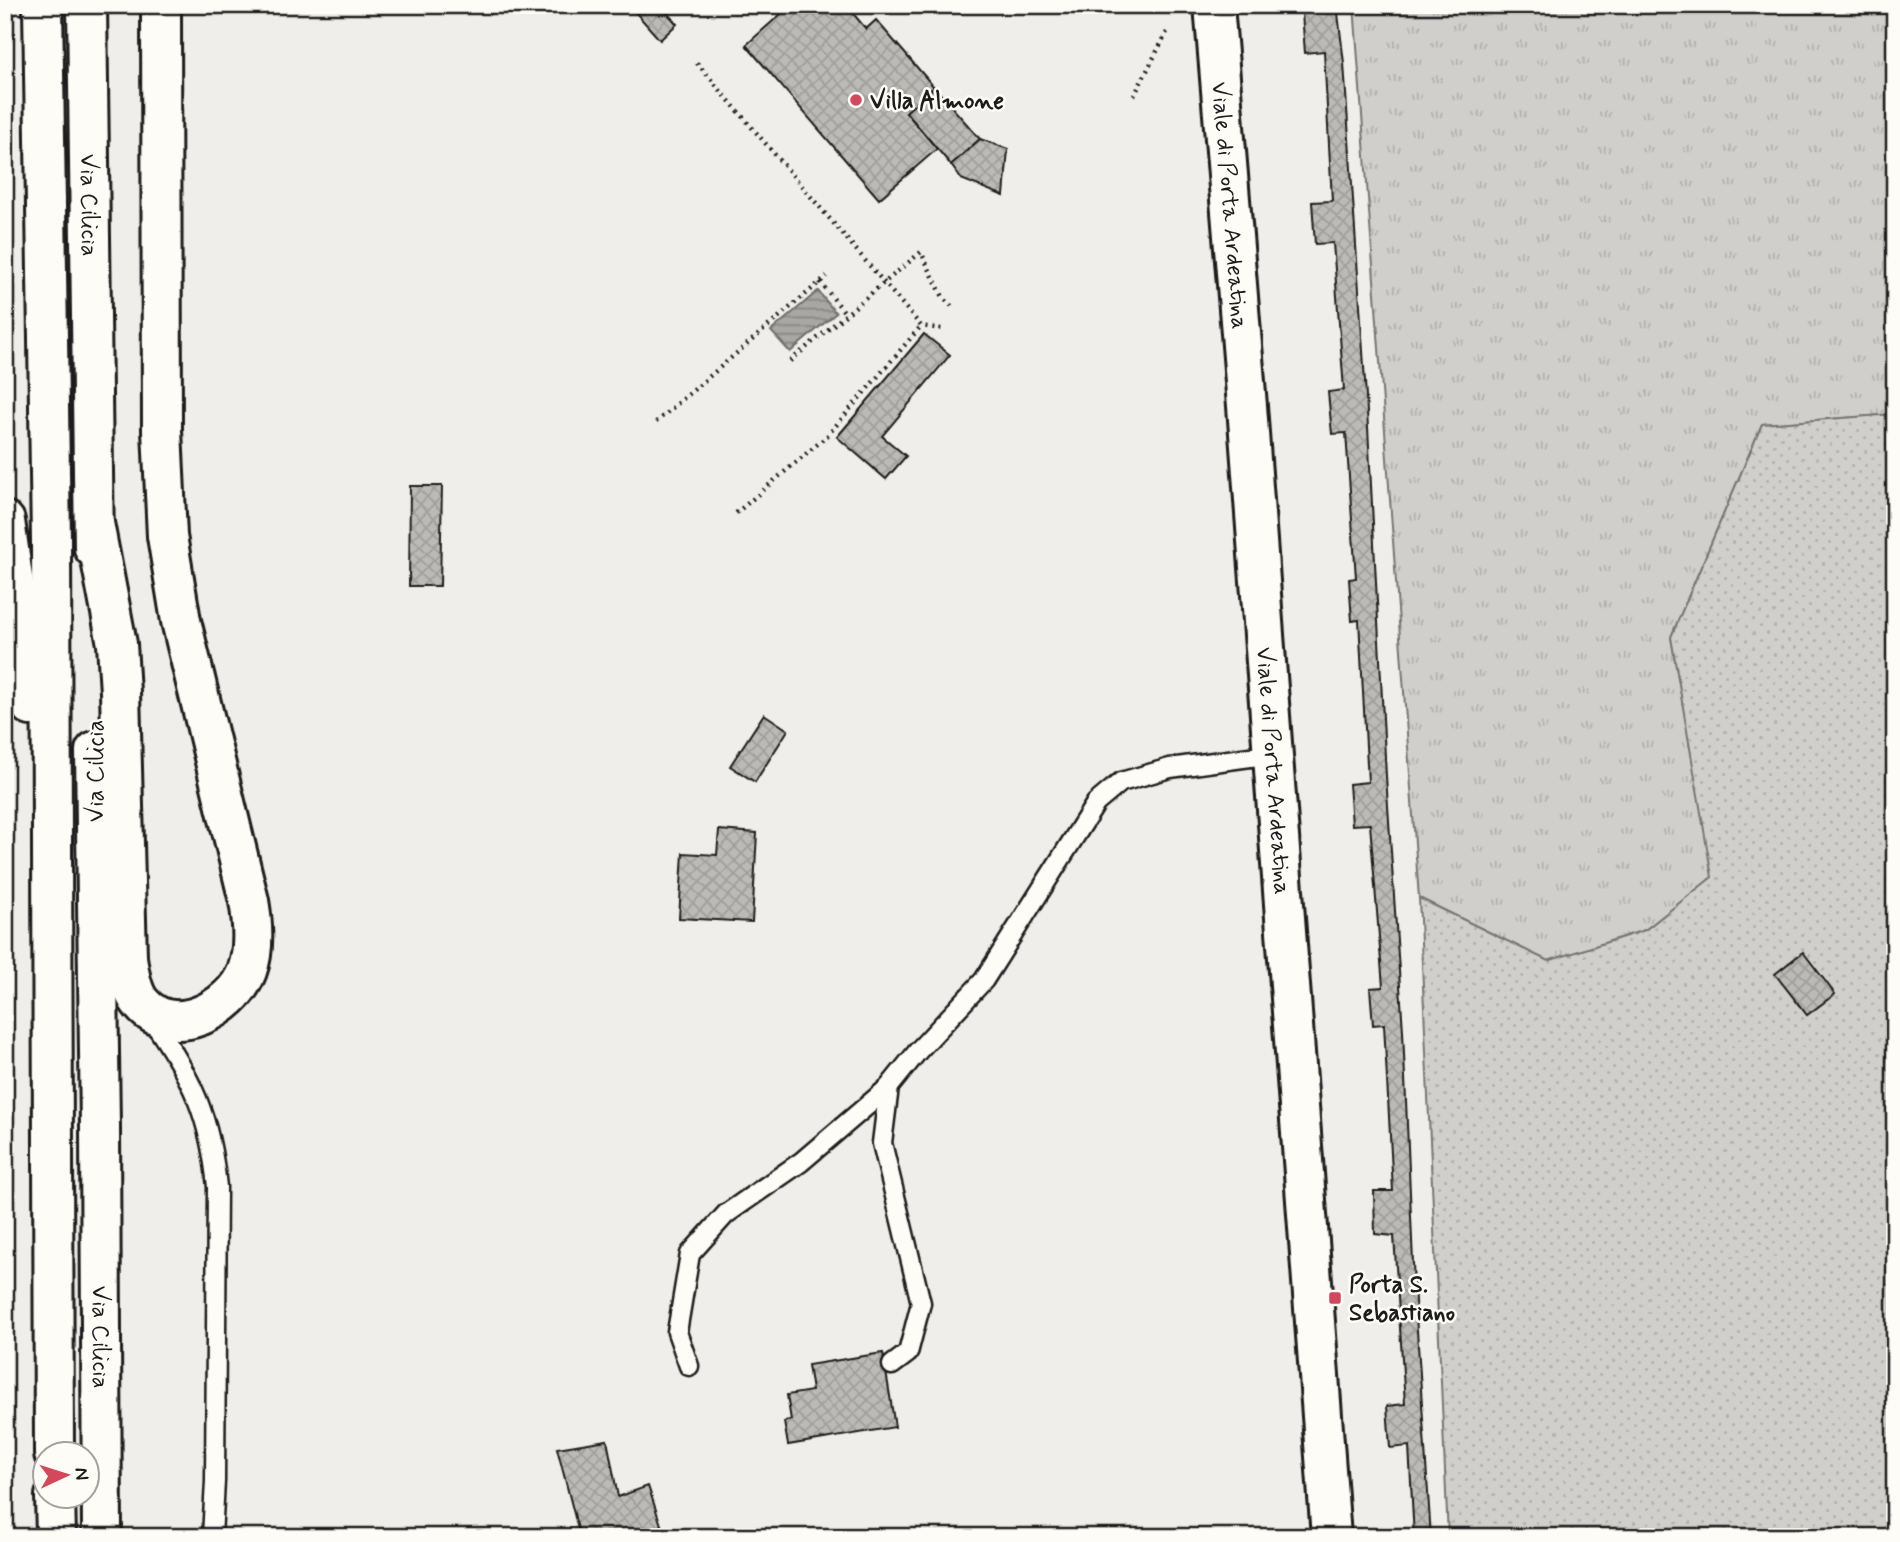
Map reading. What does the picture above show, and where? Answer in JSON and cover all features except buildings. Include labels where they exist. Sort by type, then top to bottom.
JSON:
[{"type":"main road","name":"Via Cilicia","points":[[43,5],[51,540],[54,1440]]},
{"type":"main road","name":"Via Cilicia","points":[[87,5],[102,1537]]},
{"type":"main road","points":[[94,523],[117,644],[129,976],[141,1003],[154,1013],[185,1020],[216,1010],[228,1001],[247,972],[253,937],[249,901],[177,600],[165,525],[162,416],[161,5]]},
{"type":"main road","name":"Viale di Porta Ardeatina","points":[[1214,5],[1331,1537]]},
{"type":"main road","points":[[5,521],[51,846]]},
{"type":"main road","points":[[55,1510],[56,1537]]},
{"type":"lane","points":[[689,1366],[677,1332],[690,1254],[726,1214],[801,1162],[889,1087],[918,1051],[984,981],[1097,803],[1121,782],[1170,768],[1272,754]]},
{"type":"lane","points":[[141,1003],[174,1052],[195,1093],[211,1142],[217,1187],[215,1480],[211,1535]]},
{"type":"lane","points":[[889,1087],[882,1143],[921,1303],[908,1353],[892,1365]]},
{"type":"path","points":[[1134,96],[1168,28]]},
{"type":"path","points":[[697,63],[921,326],[942,329]]},
{"type":"path","points":[[789,361],[921,252],[944,299],[955,309]]},
{"type":"path","points":[[656,422],[827,276]]},
{"type":"path","points":[[820,282],[846,314]]},
{"type":"path","points":[[736,513],[827,436],[921,326]]},
{"type":"green space","points":[[1354,5],[1895,5],[1895,414],[1762,424],[1671,637],[1713,877],[1645,930],[1548,961],[1419,898]]},
{"type":"green space","points":[[1895,414],[1895,1537],[1448,1537],[1419,898],[1548,961],[1645,930],[1712,877],[1671,637],[1762,424]]},
{"type":"shaded area","points":[[818,291],[836,313],[790,352],[771,331]]},
{"type":"place","name":"Villa Almone","points":[[856,100]]},
{"type":"place","name":"Porta S. Sebastiano","points":[[1335,1298]]}]
